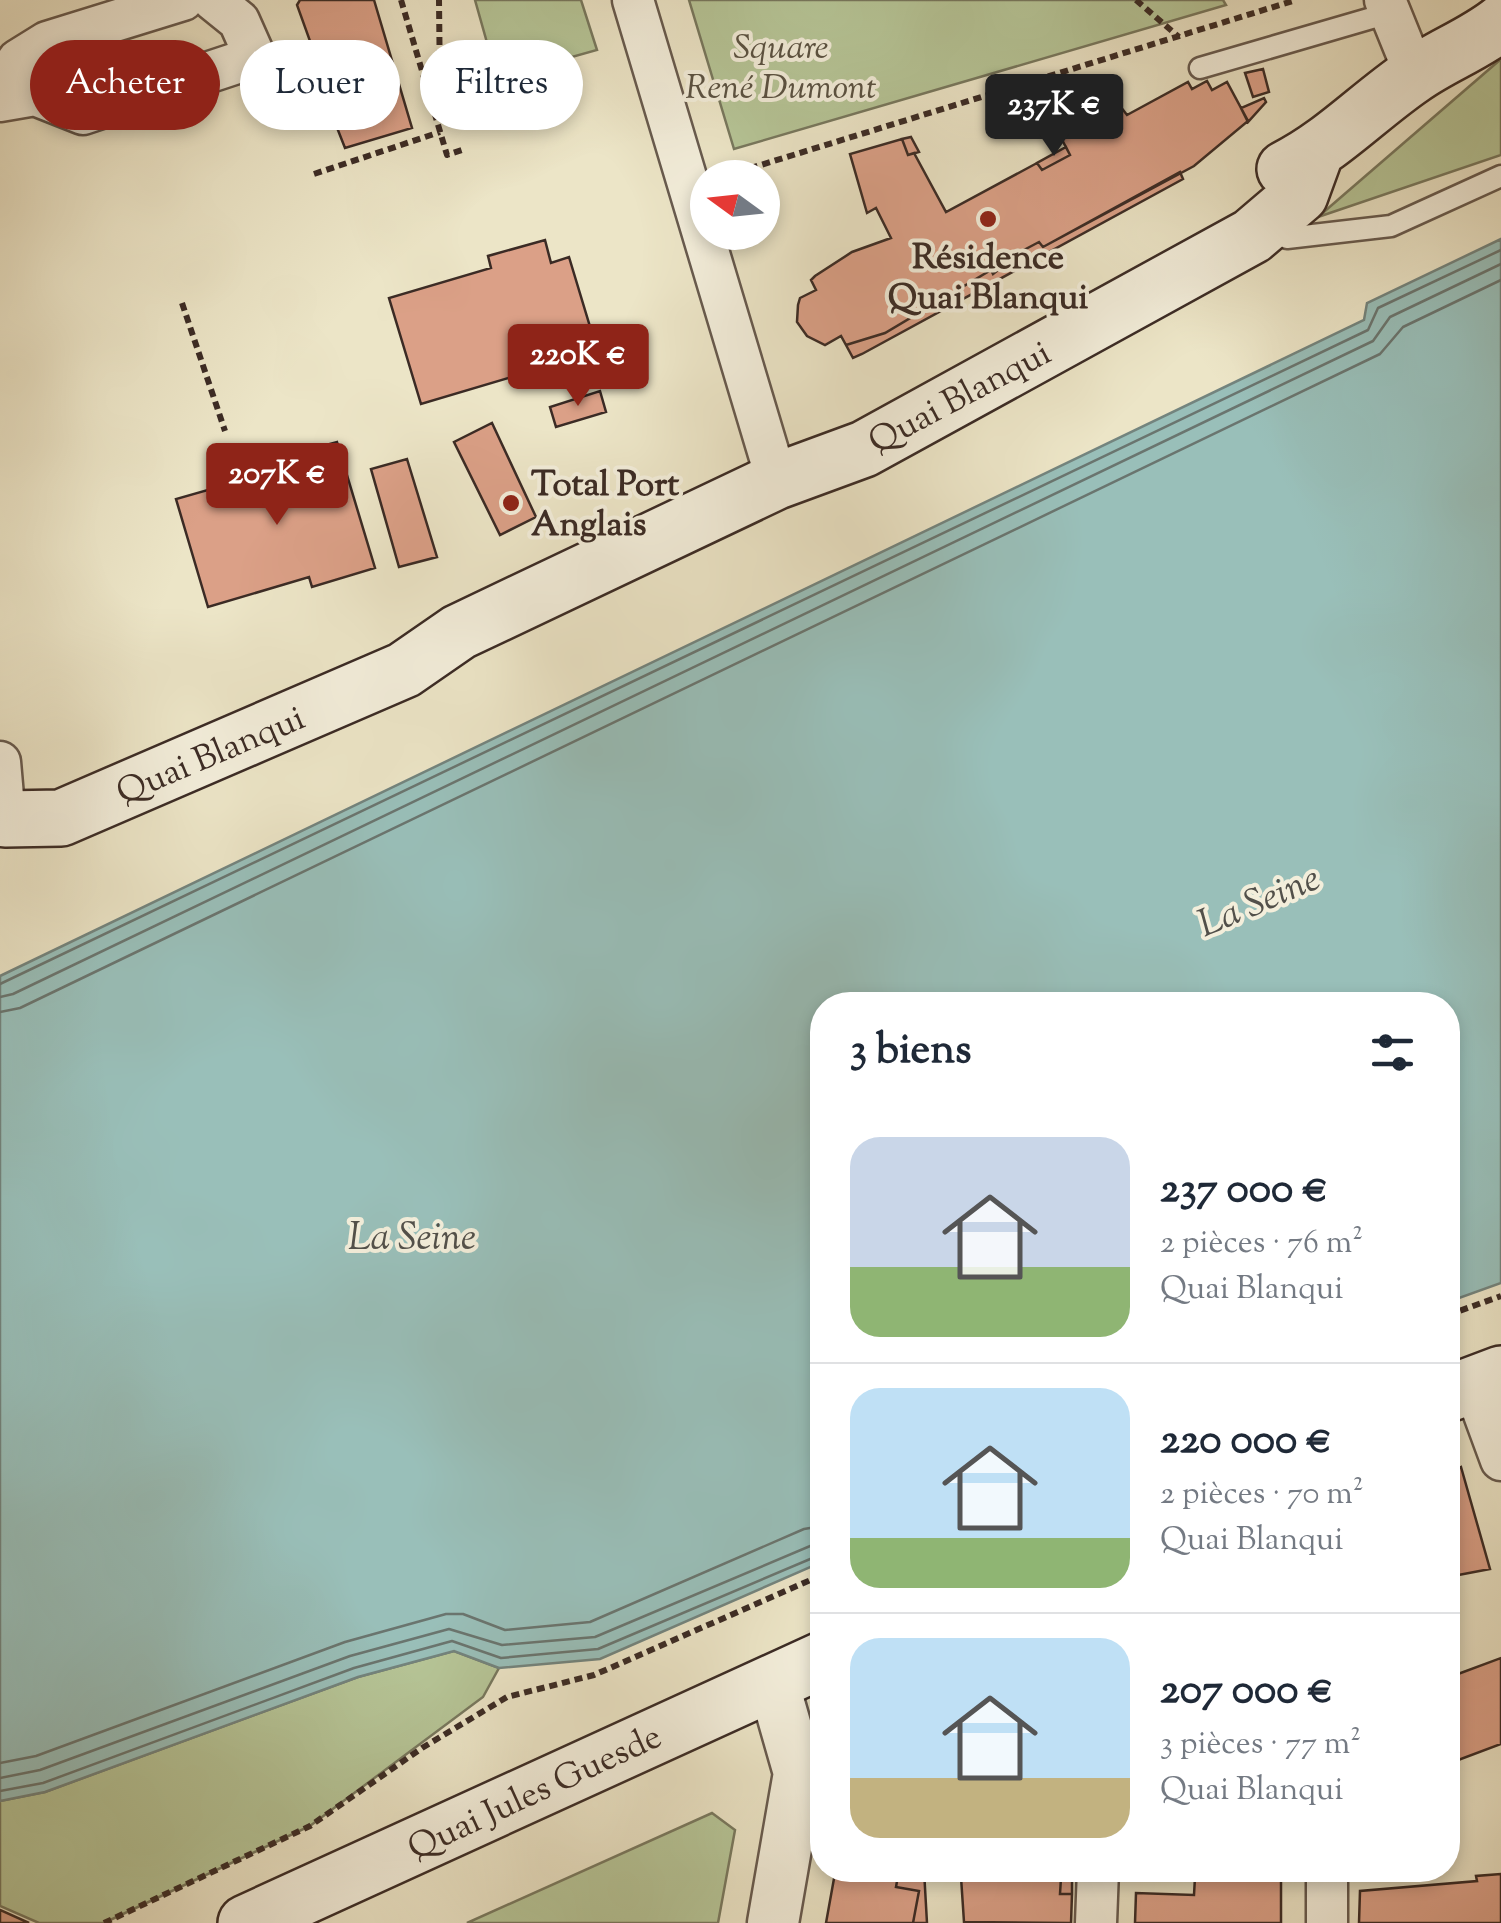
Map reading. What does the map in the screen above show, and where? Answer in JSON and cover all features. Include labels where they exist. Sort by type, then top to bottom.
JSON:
[{"type":"main road","name":"Quai Blanqui","points":[[1415,74],[1451,16],[1472,0]]},
{"type":"main road","name":"Quai Blanqui","points":[[2,822],[61,818],[404,670],[459,632],[777,481],[848,418],[1226,216],[1276,174],[1315,154],[1415,74],[1476,43],[1501,23]]},
{"type":"main road","name":"Quai Jules Guesde","points":[[246,1923],[810,1665]]},
{"type":"street","points":[[0,89],[18,60],[47,42],[182,0]]},
{"type":"street","points":[[0,102],[35,95],[83,114],[256,56],[240,21],[212,0]]},
{"type":"street","points":[[633,0],[777,481]]},
{"type":"street","points":[[1387,6],[1415,74]]},
{"type":"street","points":[[0,762],[2,822]]},
{"type":"street","points":[[1474,1384],[1501,1460]]},
{"type":"street","points":[[772,1682],[796,1752],[798,1773],[772,1923]]},
{"type":"street","points":[[1096,1923],[1098,1882]]},
{"type":"street","points":[[1327,1882],[1327,1923]]},
{"type":"lane","points":[[1200,68],[1387,6]]},
{"type":"lane","points":[[1287,238],[1390,226],[1501,176]]},
{"type":"path","points":[[401,0],[420,63]]},
{"type":"path","points":[[439,0],[439,40]]},
{"type":"path","points":[[1136,0],[1178,36]]},
{"type":"path","points":[[777,160],[1296,0]]},
{"type":"path","points":[[314,174],[440,132],[447,155],[465,149]]},
{"type":"path","points":[[182,303],[225,432]]},
{"type":"path","points":[[1460,1311],[1501,1296]]},
{"type":"path","points":[[104,1923],[310,1826],[422,1748],[507,1698],[594,1675],[810,1581]]},
{"type":"green space","points":[[475,0],[581,0],[597,50],[583,54],[583,40],[486,40]]},
{"type":"green space","name":"Square René Dumont","points":[[689,0],[1223,0],[1226,5],[734,149]]},
{"type":"green space","points":[[1501,59],[1501,155],[1318,217]]},
{"type":"green space","points":[[454,1651],[499,1668],[483,1697],[310,1826],[104,1923],[39,1923],[0,1906],[0,1801],[45,1792],[358,1677]]},
{"type":"green space","points":[[712,1813],[735,1830],[718,1923],[467,1923]]},
{"type":"water","name":"La Seine","points":[[1501,239],[1501,1283],[1460,1298],[1460,992],[810,992],[810,1567],[600,1659],[499,1668],[454,1651],[358,1677],[45,1792],[0,1801],[0,976],[1364,320],[1367,303]]},
{"type":"building","points":[[300,0],[374,0],[386,40],[310,40],[297,5]]},
{"type":"building","points":[[1263,69],[1269,92],[1253,97],[1245,73]]},
{"type":"building","name":"Résidence Quai Blanqui","points":[[1100,80],[1127,115],[1188,82],[1192,89],[1207,81],[1212,90],[1227,82],[1248,121],[1194,166],[1043,247],[1039,242],[1022,251],[993,274],[991,270],[885,333],[846,345],[841,336],[825,345],[807,336],[797,322],[798,305],[800,298],[816,290],[811,280],[852,252],[891,238],[876,208],[867,213],[850,154],[902,139],[908,155],[914,153],[946,212],[1037,163],[1042,170],[1070,155],[1048,113],[1068,101],[1063,92]]},
{"type":"building","points":[[400,88],[412,128],[345,148],[338,130],[400,130]]},
{"type":"building","points":[[1063,92],[1068,101],[1056,108],[1048,96]]},
{"type":"building","points":[[1264,98],[1266,102],[1248,122],[1241,108]]},
{"type":"building","points":[[911,137],[919,152],[908,155],[902,139]]},
{"type":"building","points":[[1066,147],[1070,155],[1042,170],[1037,163]]},
{"type":"building","points":[[1180,172],[1183,179],[853,358],[846,345],[885,333],[991,270],[993,274],[1022,251],[1039,242],[1043,247]]},
{"type":"building","points":[[545,240],[551,263],[569,257],[594,340],[576,345],[582,368],[526,385],[522,374],[421,404],[389,298],[491,268],[488,256]]},
{"type":"building","points":[[600,391],[606,412],[556,427],[550,407]]},
{"type":"building","points":[[492,423],[536,517],[500,535],[454,442]]},
{"type":"building","points":[[337,442],[375,568],[312,587],[309,577],[208,607],[176,499],[278,470],[275,459]]},
{"type":"building","points":[[407,459],[437,557],[399,567],[371,469]]},
{"type":"building","points":[[1460,1468],[1490,1569],[1460,1575]]},
{"type":"building","points":[[1501,1658],[1501,1744],[1460,1759],[1460,1673]]},
{"type":"building","points":[[1501,1874],[1501,1923],[1359,1923],[1360,1891],[1477,1881],[1476,1876]]},
{"type":"building","points":[[833,1882],[897,1882],[896,1887],[919,1891],[913,1923],[826,1923]]},
{"type":"building","points":[[897,1882],[925,1882],[927,1923],[913,1923],[919,1891],[896,1887]]},
{"type":"building","points":[[961,1882],[1061,1882],[1060,1894],[1072,1894],[1071,1923],[964,1922]]},
{"type":"building","points":[[1061,1882],[1072,1882],[1072,1894],[1060,1894]]},
{"type":"building","points":[[1195,1882],[1281,1882],[1281,1923],[1135,1923],[1136,1893],[1194,1895]]},
{"type":"building","points":[[0,1910],[29,1923],[0,1923]]},
{"type":"place","name":"Résidence Quai Blanqui","points":[[988,219]]},
{"type":"place","name":"Total Port Anglais","points":[[511,503]]}]
